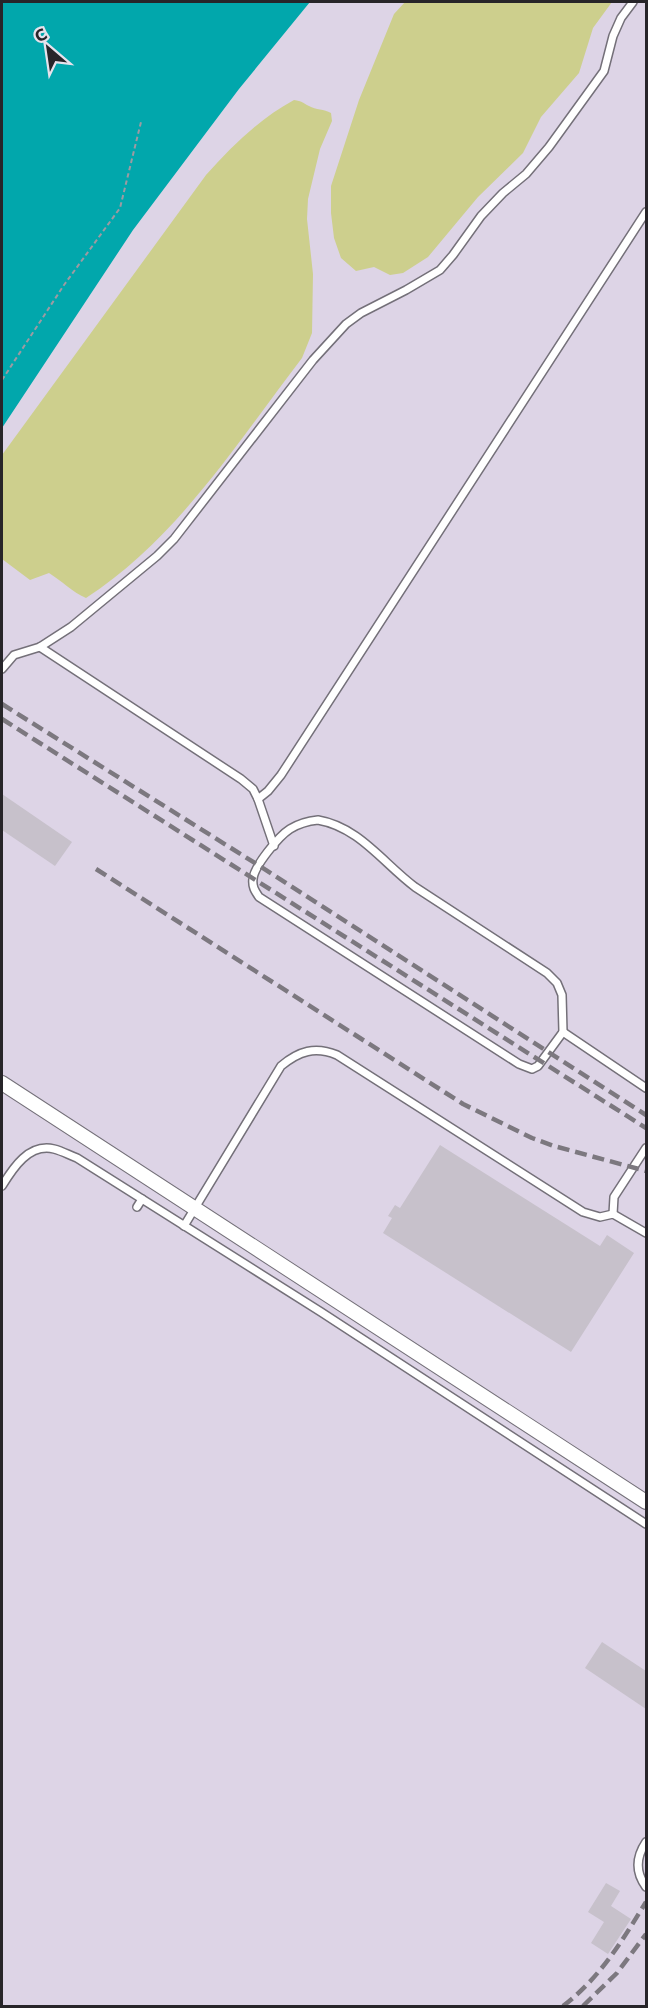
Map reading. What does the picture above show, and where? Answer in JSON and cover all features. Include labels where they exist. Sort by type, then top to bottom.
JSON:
[{"type":"street","points":[[2,1083],[646,1502]]},
{"type":"lane","points":[[2,669],[14,655],[40,647],[71,627],[157,556],[174,539],[313,360],[346,324],[361,313],[440,270],[486,209],[526,174],[549,147],[604,71],[613,36],[621,18],[633,2]]},
{"type":"lane","points":[[258,799],[268,791],[281,774],[646,212]]},
{"type":"lane","points":[[40,647],[253,789],[274,846]]},
{"type":"lane","points":[[324,821],[345,828],[415,886],[547,973],[557,983],[562,995],[563,1032],[538,1066],[532,1069],[526,1068],[267,904],[253,888],[253,877],[258,866],[289,830],[306,822],[324,821]]},
{"type":"lane","points":[[563,1032],[646,1088]]},
{"type":"lane","points":[[184,1226],[281,1066],[298,1054],[307,1050],[317,1050],[337,1055],[583,1212],[600,1217],[613,1215],[646,1233]]},
{"type":"lane","points":[[613,1215],[614,1197],[646,1148]]},
{"type":"lane","points":[[2,1186],[14,1167],[39,1149],[52,1149],[77,1158],[331,1318],[646,1524]]},
{"type":"lane","points":[[137,1207],[142,1199]]},
{"type":"lane","points":[[646,1842],[639,1857],[638,1866],[639,1875],[646,1887]]},
{"type":"path","points":[[2,380],[64,285],[120,207],[141,122]]},
{"type":"shaded area","points":[[310,2],[646,2],[646,2006],[2,2006],[2,362],[191,153],[239,89]]},
{"type":"green space","points":[[405,2],[612,2],[593,28],[579,73],[541,117],[523,153],[478,197],[428,257],[403,273],[390,275],[374,267],[356,271],[341,258],[334,238],[331,186],[359,100],[394,14]]},
{"type":"green space","points":[[294,100],[331,113],[332,121],[320,149],[308,199],[307,219],[313,274],[312,333],[302,358],[204,488],[149,548],[119,574],[86,598],[49,573],[30,580],[2,559],[2,455],[206,175],[247,134],[281,107]]},
{"type":"water","points":[[2,2],[310,2],[239,89],[133,230],[2,428]]},
{"type":"building","points":[[2,794],[72,842],[55,866],[2,830]]},
{"type":"building","points":[[440,1145],[600,1246],[607,1235],[634,1253],[571,1352],[383,1233],[392,1218],[388,1216],[395,1205],[400,1208]]},
{"type":"building","points":[[602,1642],[646,1671],[646,1709],[585,1668]]},
{"type":"building","points":[[606,1883],[620,1891],[611,1906],[631,1919],[608,1954],[591,1943],[604,1922],[588,1912]]},
{"type":"railway","points":[[2,704],[258,865],[646,1115]]},
{"type":"railway","points":[[2,719],[646,1128]]},
{"type":"railway","points":[[96,869],[463,1104],[532,1138],[646,1171]]},
{"type":"railway","points":[[563,2006],[599,1971],[619,1945],[646,1902]]},
{"type":"railway","points":[[583,2006],[617,1973],[646,1934]]}]
